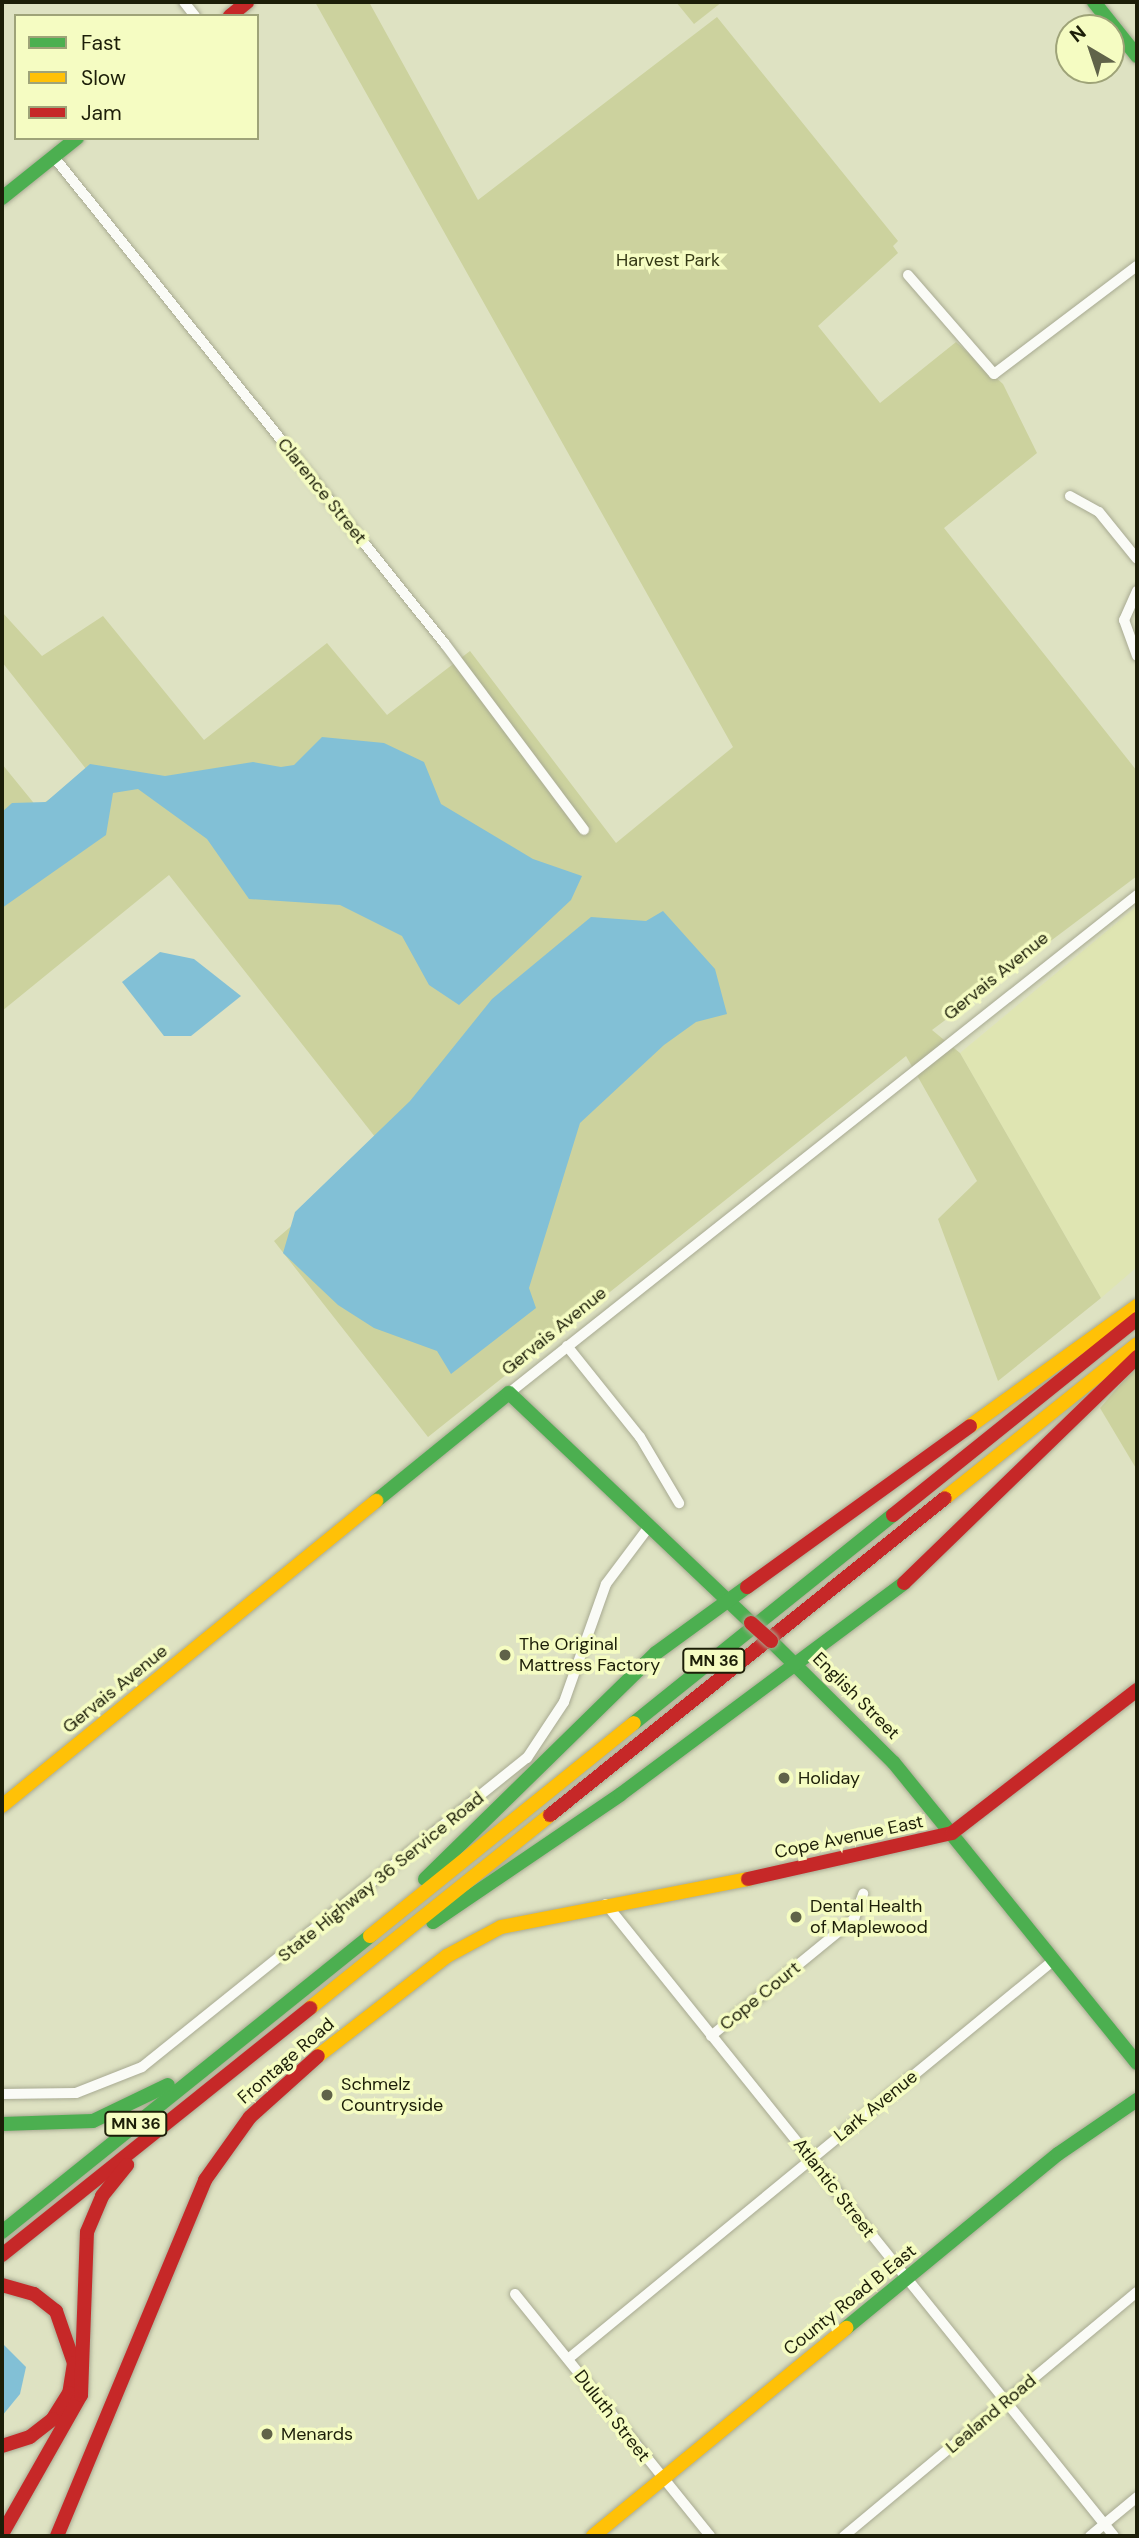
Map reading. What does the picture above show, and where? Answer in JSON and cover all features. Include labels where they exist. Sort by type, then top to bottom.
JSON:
[{"type":"main road","points":[[232,14],[247,2]]},
{"type":"main road","points":[[1094,2],[1137,55]]},
{"type":"main road","points":[[2,198],[75,140]]},
{"type":"main road","points":[[289,2002],[488,1823],[638,1670],[724,1599],[1137,1306]]},
{"type":"main road","name":"MN 36","points":[[2,2232],[1137,1319]]},
{"type":"main road","name":"MN 36","points":[[2,2255],[1137,1343]]},
{"type":"main road","points":[[368,1962],[477,1894],[799,1665],[950,1544],[1137,1357]]},
{"type":"main road","name":"English Street","points":[[509,1393],[648,1528],[799,1665],[872,1737],[1137,2063]]},
{"type":"main road","name":"Gervais Avenue","points":[[2,1806],[509,1393]]},
{"type":"main road","name":"Cope Avenue East","points":[[606,1904],[885,1853],[951,1833],[1137,1690]]},
{"type":"main road","name":"Frontage Road","points":[[57,2536],[192,2205],[250,2117],[295,2074],[457,1949],[525,1919],[606,1904]]},
{"type":"main road","points":[[2,2124],[66,2126],[114,2114],[152,2096],[270,2017]]},
{"type":"main road","name":"County Road B East","points":[[593,2536],[1077,2139],[1137,2100]]},
{"type":"main road","points":[[2,2534],[81,2395],[88,2359],[84,2249],[94,2214],[114,2180],[189,2104]]},
{"type":"main road","points":[[2,2285],[34,2294],[56,2311],[74,2363],[69,2393],[53,2419],[30,2437],[2,2446]]},
{"type":"street","name":"Clarence Street","points":[[54,157],[445,644],[584,830]]},
{"type":"street","points":[[908,275],[994,374],[1137,266]]},
{"type":"street","points":[[1070,496],[1099,512],[1137,559]]},
{"type":"street","points":[[1137,591],[1124,620],[1137,656]]},
{"type":"street","name":"Gervais Avenue","points":[[509,1393],[1137,895]]},
{"type":"street","points":[[567,1346],[640,1437],[679,1503]]},
{"type":"street","name":"State Highway 36 Service Road","points":[[2,2094],[76,2093],[142,2067],[519,1765],[555,1721],[606,1584],[648,1528]]},
{"type":"street","name":"Cope Court","points":[[711,2036],[853,1919],[863,1894]]},
{"type":"street","name":"Atlantic Street","points":[[606,1904],[1004,2403],[1115,2536]]},
{"type":"street","name":"Lark Avenue","points":[[568,2359],[1054,1960]]},
{"type":"street","name":"Lealand Road","points":[[844,2536],[1137,2292]]},
{"type":"street","name":"Duluth Street","points":[[515,2294],[710,2536]]},
{"type":"street","points":[[1090,2536],[1137,2497]]},
{"type":"shaded area","points":[[1137,906],[1137,1267],[1101,1298],[960,1053]]},
{"type":"green space","name":"Harvest Park","points":[[315,2],[369,2],[478,200],[717,17],[898,241],[893,246],[898,253],[818,326],[880,403],[956,342],[1003,384],[1037,453],[944,528],[1137,771],[1137,876],[932,1030],[960,1053],[1101,1298],[998,1381],[938,1219],[977,1181],[906,1056],[428,1437],[274,1241],[383,1147],[169,875],[2,1011],[2,764],[37,807],[90,774],[2,662],[2,612],[42,656],[103,616],[204,740],[327,643],[387,715],[470,651],[616,843],[733,747]]},
{"type":"green space","points":[[676,2],[722,2],[694,24]]},
{"type":"green space","points":[[1137,1365],[1137,1470],[1100,1408]]},
{"type":"water","points":[[322,737],[384,743],[424,762],[441,804],[533,859],[582,876],[571,900],[459,1005],[429,985],[402,936],[340,905],[249,899],[207,839],[138,789],[113,793],[106,835],[2,908],[2,812],[12,803],[46,802],[90,764],[165,776],[253,762],[281,767],[294,765]]},
{"type":"water","points":[[663,911],[715,969],[727,1014],[696,1022],[664,1045],[580,1123],[529,1288],[536,1308],[451,1374],[437,1351],[374,1328],[338,1305],[283,1253],[295,1212],[410,1101],[492,999],[591,917],[646,921]]},
{"type":"water","points":[[160,952],[194,959],[241,996],[191,1036],[164,1036],[122,982]]},
{"type":"water","points":[[4,2345],[26,2367],[20,2394],[2,2416]]},
{"type":"traffic: fast","points":[[1094,2],[1137,56]]},
{"type":"traffic: fast","points":[[2,198],[74,140]]},
{"type":"traffic: fast","points":[[376,1501],[509,1393],[751,1623]]},
{"type":"traffic: fast","points":[[634,1723],[893,1515]]},
{"type":"traffic: fast","points":[[433,1922],[621,1794],[904,1583]]},
{"type":"traffic: fast","points":[[425,1879],[656,1653],[747,1587]]},
{"type":"traffic: fast","points":[[771,1641],[894,1763],[1137,2063]]},
{"type":"traffic: fast","points":[[2,2232],[370,1936]]},
{"type":"traffic: fast","points":[[2,2124],[93,2121],[168,2085]]},
{"type":"traffic: fast","points":[[846,2328],[1058,2154],[1137,2100]]},
{"type":"traffic: slow","points":[[970,1426],[1137,1306]]},
{"type":"traffic: slow","points":[[945,1498],[1137,1344]]},
{"type":"traffic: slow","points":[[2,1806],[376,1501]]},
{"type":"traffic: slow","points":[[370,1936],[634,1723]]},
{"type":"traffic: slow","points":[[310,2008],[550,1815]]},
{"type":"traffic: slow","points":[[318,2056],[447,1956],[501,1927],[748,1879]]},
{"type":"traffic: slow","points":[[593,2536],[846,2328]]},
{"type":"traffic: jam","points":[[232,14],[247,2]]},
{"type":"traffic: jam","points":[[893,1515],[1137,1319]]},
{"type":"traffic: jam","points":[[904,1583],[1137,1357]]},
{"type":"traffic: jam","points":[[747,1587],[970,1426]]},
{"type":"traffic: jam","points":[[550,1815],[945,1498]]},
{"type":"traffic: jam","points":[[751,1623],[771,1641]]},
{"type":"traffic: jam","points":[[748,1879],[952,1833],[1137,1690]]},
{"type":"traffic: jam","points":[[2,2255],[310,2008]]},
{"type":"traffic: jam","points":[[57,2536],[205,2180],[250,2117],[318,2056]]},
{"type":"traffic: jam","points":[[2,2534],[81,2395],[87,2232],[102,2196],[127,2165]]},
{"type":"traffic: jam","points":[[2,2285],[34,2294],[56,2311],[74,2363],[69,2393],[53,2419],[30,2437],[2,2446]]},
{"type":"place","name":"The Original Mattress Factory","points":[[505,1655]]},
{"type":"place","name":"Holiday","points":[[784,1778]]},
{"type":"place","name":"Dental Health of Maplewood","points":[[796,1917]]},
{"type":"place","name":"Schmelz Countryside","points":[[327,2095]]},
{"type":"place","name":"Menards","points":[[267,2434]]}]
